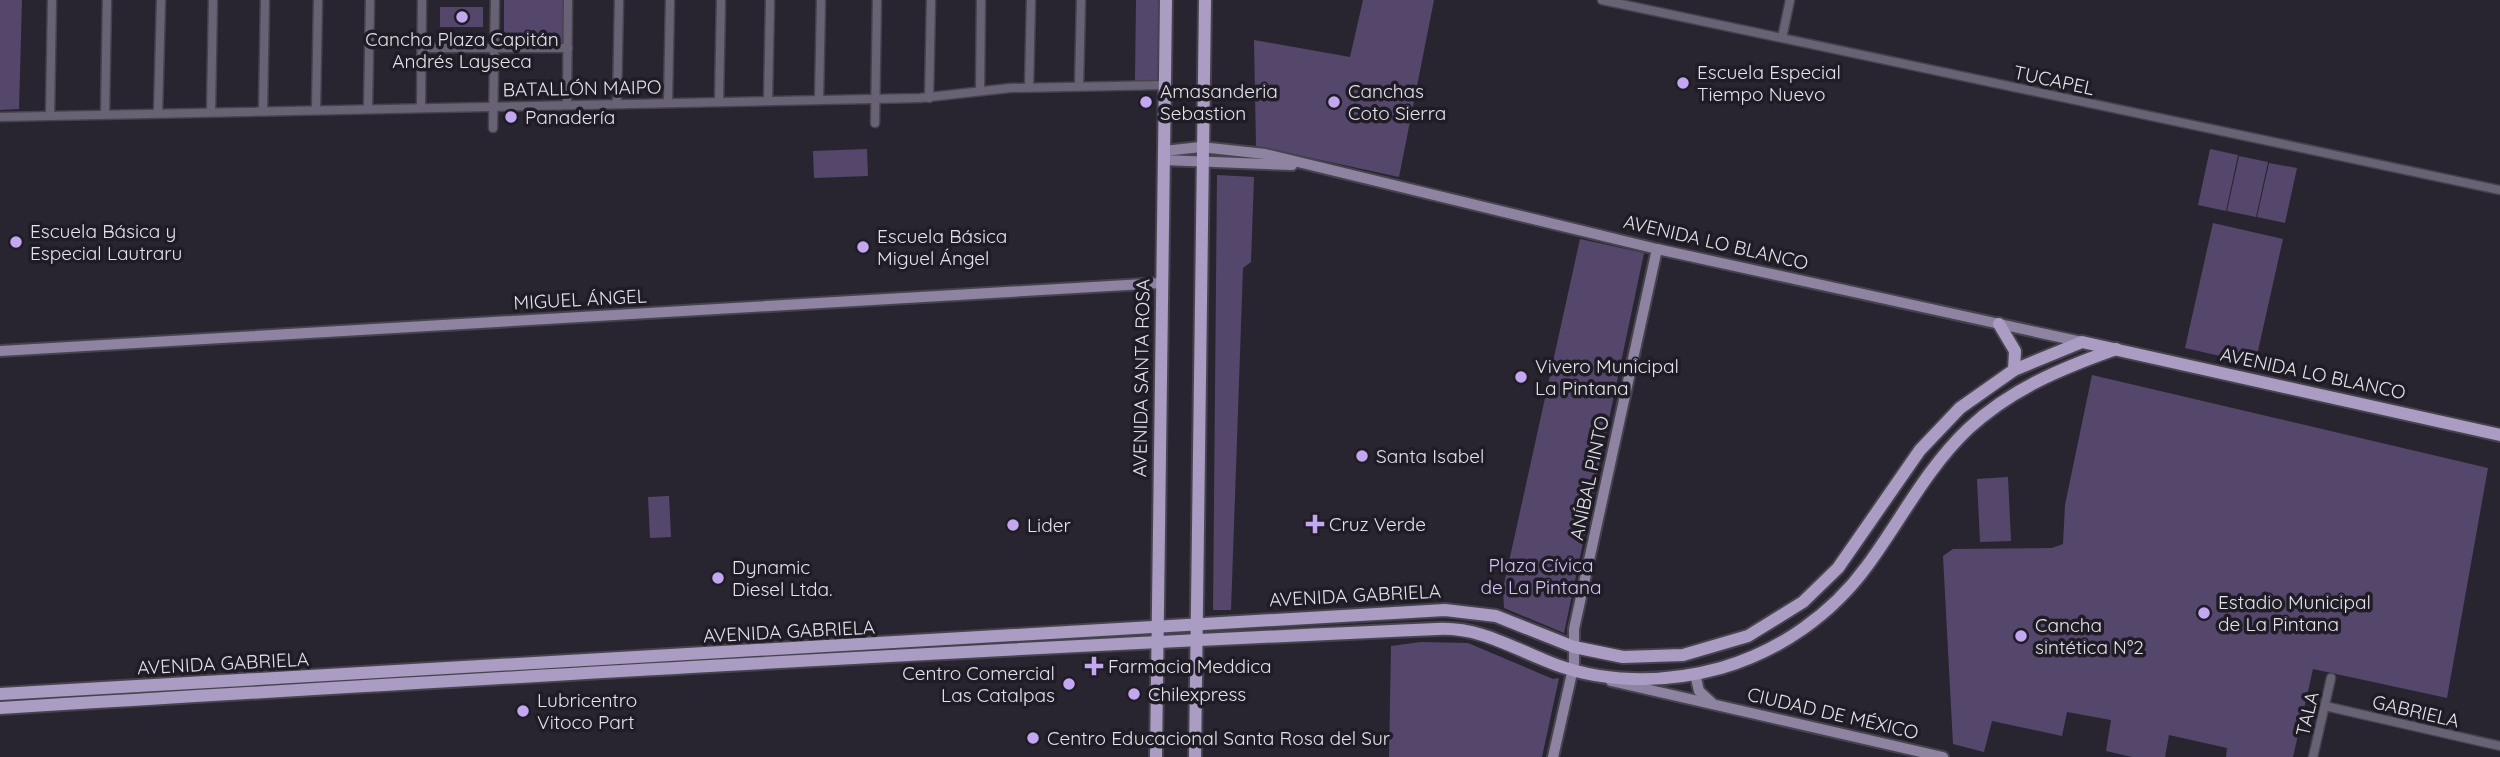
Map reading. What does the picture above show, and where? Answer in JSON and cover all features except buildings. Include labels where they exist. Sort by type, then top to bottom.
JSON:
[{"type":"main road","name":"AVENIDA SANTA ROSA","points":[[1156,757],[1166,0]]},
{"type":"main road","points":[[1195,757],[1205,0]]},
{"type":"main road","points":[[1999,324],[2015,351],[2014,370]]},
{"type":"main road","name":"AVENIDA GABRIELA","points":[[0,694],[897,644],[1156,626],[1471,611],[1504,618],[1574,648],[1623,657],[1683,655],[1748,636],[1802,602],[1844,561],[1933,435],[1975,396],[2014,370],[2082,342]]},
{"type":"main road","name":"AVENIDA LO BLANCO","points":[[2082,342],[2500,435]]},
{"type":"main road","name":"AVENIDA GABRIELA","points":[[0,708],[1021,647],[1196,642],[1460,629],[1487,634],[1572,671],[1602,677],[1650,679],[1695,674],[1732,664],[1767,650],[1818,618],[1856,580],[1934,467],[1968,429],[2013,394],[2060,370],[2117,349]]},
{"type":"main road","points":[[1882,506],[1900,517]]},
{"type":"main road","points":[[1683,655],[1695,674]]},
{"type":"street","points":[[50,116],[52,0]]},
{"type":"street","points":[[105,114],[107,0]]},
{"type":"street","points":[[158,113],[161,0]]},
{"type":"street","points":[[211,111],[213,0]]},
{"type":"street","points":[[263,110],[265,0]]},
{"type":"street","points":[[316,109],[318,0]]},
{"type":"street","points":[[368,108],[370,0]]},
{"type":"street","points":[[421,106],[422,0]]},
{"type":"street","points":[[493,128],[495,0]]},
{"type":"street","points":[[567,103],[568,0]]},
{"type":"street","points":[[617,103],[619,0]]},
{"type":"street","points":[[668,102],[670,0]]},
{"type":"street","points":[[719,101],[721,0]]},
{"type":"street","points":[[768,100],[770,0]]},
{"type":"street","points":[[819,100],[821,0]]},
{"type":"street","points":[[874,122],[877,0]]},
{"type":"street","points":[[929,97],[931,0]]},
{"type":"street","points":[[980,90],[981,0]]},
{"type":"street","points":[[1029,87],[1031,0]]},
{"type":"street","points":[[1079,86],[1081,0]]},
{"type":"street","name":"TUCAPEL","points":[[1602,0],[2500,190]]},
{"type":"street","points":[[1782,38],[1790,0]]},
{"type":"street","points":[[422,48],[568,48]]},
{"type":"street","name":"BATALLÓN MAIPO","points":[[0,117],[421,106],[875,99],[929,97],[1029,87],[1165,85]]},
{"type":"street","name":"AVENIDA LO BLANCO","points":[[1163,155],[1201,147],[1247,151],[1657,248],[2082,342]]},
{"type":"street","points":[[1247,151],[1247,166]]},
{"type":"street","name":"AVENIDA LO BLANCO","points":[[1163,155],[1201,163],[1309,167]]},
{"type":"street","name":"ANÍBAL PINTO","points":[[1553,757],[1572,671],[1574,629],[1657,248]]},
{"type":"street","name":"MIGUEL ÁNGEL","points":[[0,351],[1161,283]]},
{"type":"street","points":[[1695,674],[1703,696],[1715,704]]},
{"type":"street","name":"CIUDAD DE MÉXICO","points":[[1602,677],[1654,692],[1943,757]]},
{"type":"street","name":"TALA","points":[[2313,757],[2331,678]]},
{"type":"street","name":"GABRIELA","points":[[2325,706],[2500,746]]},
{"type":"green space","points":[[0,0],[22,0],[19,109],[0,110]]},
{"type":"green space","points":[[504,0],[563,0],[563,45],[504,44]]},
{"type":"green space","points":[[1136,0],[1160,0],[1158,81],[1135,81]]},
{"type":"green space","name":"Canchas Coto Sierra","points":[[1363,0],[1434,0],[1399,177],[1256,146],[1254,40],[1350,57]]},
{"type":"green space","name":"Cancha Plaza Capitán Andrés Layseca","points":[[440,7],[483,7],[483,27],[440,27]]},
{"type":"green space","points":[[867,149],[868,176],[814,178],[813,151]]},
{"type":"green space","points":[[2210,149],[2238,155],[2226,211],[2198,205]]},
{"type":"green space","points":[[2239,156],[2268,162],[2256,217],[2227,211]]},
{"type":"green space","points":[[2269,163],[2297,168],[2285,223],[2257,217]]},
{"type":"green space","points":[[1217,175],[1254,177],[1251,262],[1243,268],[1231,610],[1213,610]]},
{"type":"green space","points":[[2213,223],[2283,239],[2255,364],[2185,348]]},
{"type":"green space","name":"Plaza Cívica de La Pintana","points":[[1580,239],[1644,253],[1564,633],[1504,608],[1503,589]]},
{"type":"green space","name":"Estadio Municipal de La Pintana","points":[[2092,375],[2488,468],[2447,698],[2313,669],[2293,757],[2226,757],[2227,748],[2169,735],[2165,757],[2132,757],[2106,751],[2111,720],[2067,712],[2062,736],[1992,721],[1984,752],[1953,744],[1943,556],[1953,549],[2052,548],[2063,544],[2065,505]]},
{"type":"green space","points":[[2008,477],[2011,541],[1980,542],[1977,479]]},
{"type":"green space","points":[[669,496],[671,537],[650,538],[648,497]]},
{"type":"green space","name":"Plaza Cívica de La Pintana","points":[[1421,642],[1468,643],[1553,679],[1559,678],[1542,757],[1389,757],[1391,646]]},
{"type":"place","name":"Cancha Plaza Capitán Andrés Layseca","points":[[462,17]]},
{"type":"place","name":"Escuela Especial Tiempo Nuevo","points":[[1683,83]]},
{"type":"place","name":"Amasanderia Sebastion","points":[[1146,102]]},
{"type":"place","name":"Canchas Coto Sierra","points":[[1334,102]]},
{"type":"place","name":"Panadería","points":[[511,117]]},
{"type":"place","name":"Escuela Básica y Especial Lautraru","points":[[16,242]]},
{"type":"place","name":"Escuela Básica Miguel Ángel","points":[[863,247]]},
{"type":"place","name":"Vivero Municipal La Pintana","points":[[1521,377]]},
{"type":"place","name":"Santa Isabel","points":[[1362,456]]},
{"type":"place","name":"Cruz Verde","points":[[1315,524]]},
{"type":"place","name":"Lider","points":[[1013,525]]},
{"type":"place","name":"Dynamic Diesel Ltda.","points":[[718,578]]},
{"type":"place","name":"Estadio Municipal de La Pintana","points":[[2204,613]]},
{"type":"place","name":"Cancha sintética N°2","points":[[2021,636]]},
{"type":"place","name":"Farmacia Meddica","points":[[1094,666]]},
{"type":"place","name":"Centro Comercial Las Catalpas","points":[[1069,684]]},
{"type":"place","name":"Chilexpress","points":[[1134,694]]},
{"type":"place","name":"Lubricentro Vitoco Part","points":[[523,711]]},
{"type":"place","name":"Centro Educacional Santa Rosa del Sur","points":[[1033,738]]}]
